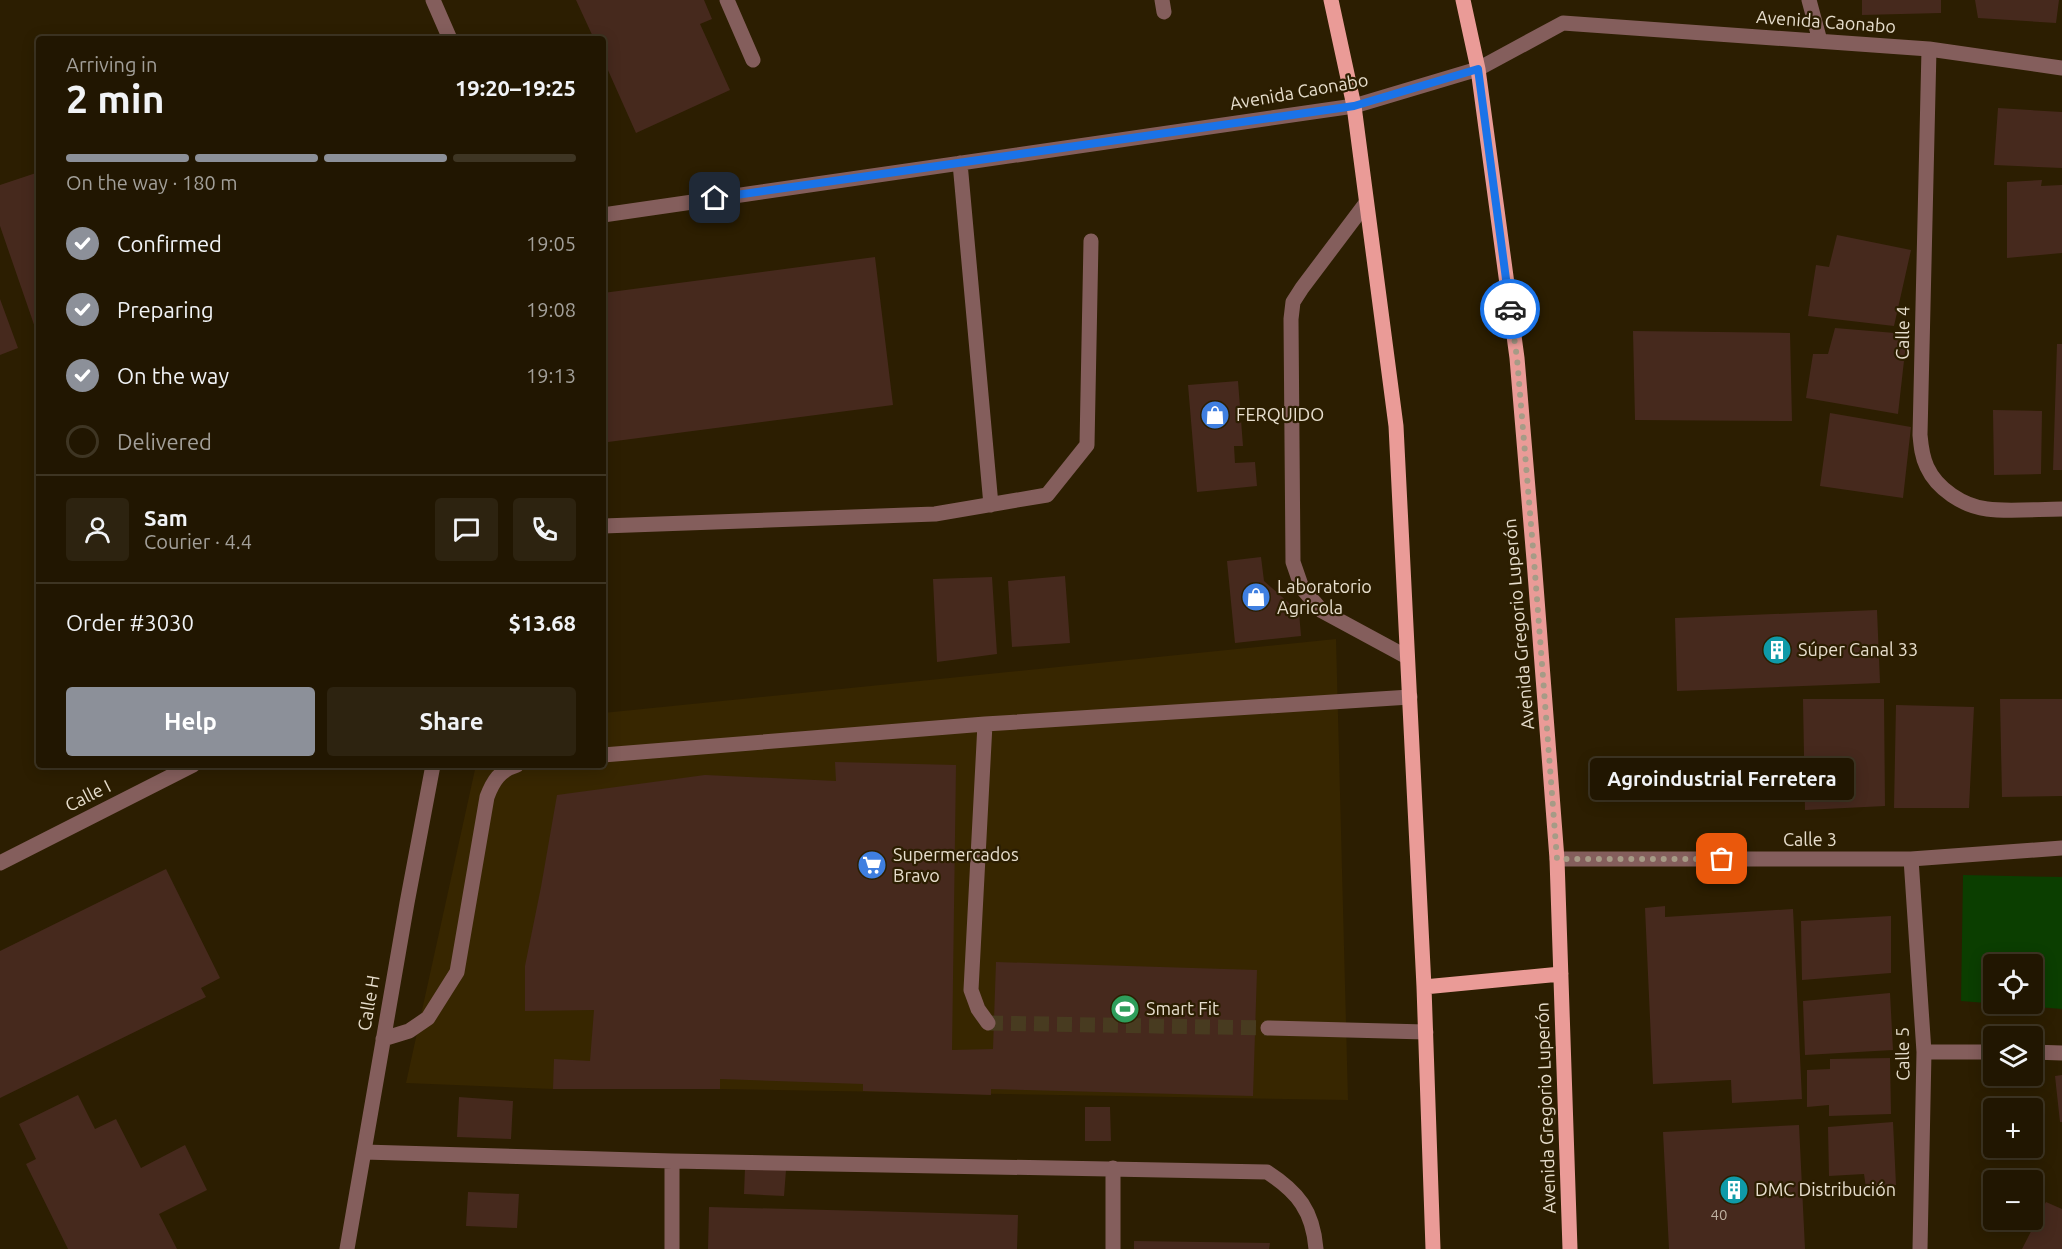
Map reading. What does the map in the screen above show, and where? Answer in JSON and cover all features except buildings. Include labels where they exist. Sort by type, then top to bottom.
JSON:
[{"type":"main road","points":[[1331,0],[1354,106],[1396,426],[1424,987],[1433,1249]]},
{"type":"main road","name":"Avenida Gregorio Luperón","points":[[1463,0],[1478,69],[1517,358],[1557,859],[1570,1249]]},
{"type":"main road","points":[[1424,987],[1561,974]]},
{"type":"street","points":[[433,0],[449,36]]},
{"type":"street","points":[[728,0],[753,60]]},
{"type":"street","points":[[1809,0],[1820,41]]},
{"type":"street","name":"Avenida Caonabo","points":[[606,215],[1354,106],[1478,69],[1563,23],[1929,49],[2062,68]]},
{"type":"street","name":"Calle 4","points":[[1929,49],[1920,435],[1922,455],[1937,482],[1950,494],[1964,502],[1987,509],[2062,509]]},
{"type":"street","points":[[960,163],[991,505]]},
{"type":"street","points":[[1366,203],[1293,303],[1291,319],[1293,562],[1302,588],[1322,611],[1407,657]]},
{"type":"street","points":[[606,526],[935,514],[1047,495],[1087,445],[1091,241]]},
{"type":"street","points":[[606,755],[985,724],[1410,697]]},
{"type":"street","points":[[985,724],[971,990],[978,1010],[988,1023]]},
{"type":"street","name":"Calle I","points":[[0,863],[187,768]]},
{"type":"street","name":"Calle H","points":[[347,1249],[432,768]]},
{"type":"street","points":[[383,1039],[409,1031],[428,1018],[457,972],[487,796],[494,780],[508,768]]},
{"type":"street","name":"Calle 3","points":[[1557,859],[1911,859],[2062,848]]},
{"type":"street","name":"Calle 5","points":[[1911,859],[1923,1052],[1920,1249]]},
{"type":"street","points":[[1268,1028],[1426,1032]]},
{"type":"street","points":[[1923,1052],[1983,1052]]},
{"type":"street","points":[[2043,1052],[2062,1053]]},
{"type":"street","points":[[364,1152],[672,1161],[1267,1172],[1287,1184],[1302,1202],[1312,1224],[1316,1249]]},
{"type":"street","points":[[672,1161],[672,1249]]},
{"type":"street","points":[[1113,1168],[1113,1249]]},
{"type":"shaded area","points":[[1336,639],[1348,1100],[720,1089],[553,1089],[406,1083],[475,768],[606,768],[606,713]]},
{"type":"green space","points":[[1963,875],[2062,877],[2062,1009],[2043,1007],[2043,954],[1983,954],[1983,1003],[1961,1001]]},
{"type":"tunnel","points":[[988,1023],[1268,1028]]},
{"type":"way so far","points":[[1510,309],[1517,358],[1557,859],[1722,859]]},
{"type":"place","name":"FERQUIDO","points":[[1215,415]]},
{"type":"place","name":"Laboratorio Agricola","points":[[1256,597]]},
{"type":"place","name":"Súper Canal 33","points":[[1777,650]]},
{"type":"place","name":"Agroindustrial Ferretera","points":[[1722,859]]},
{"type":"place","name":"Supermercados Bravo","points":[[872,865]]},
{"type":"place","name":"Smart Fit","points":[[1125,1009]]},
{"type":"place","name":"DMC Distribución","points":[[1734,1190]]},
{"type":"route","points":[[715,198],[1354,106],[1478,69],[1510,309]]}]
